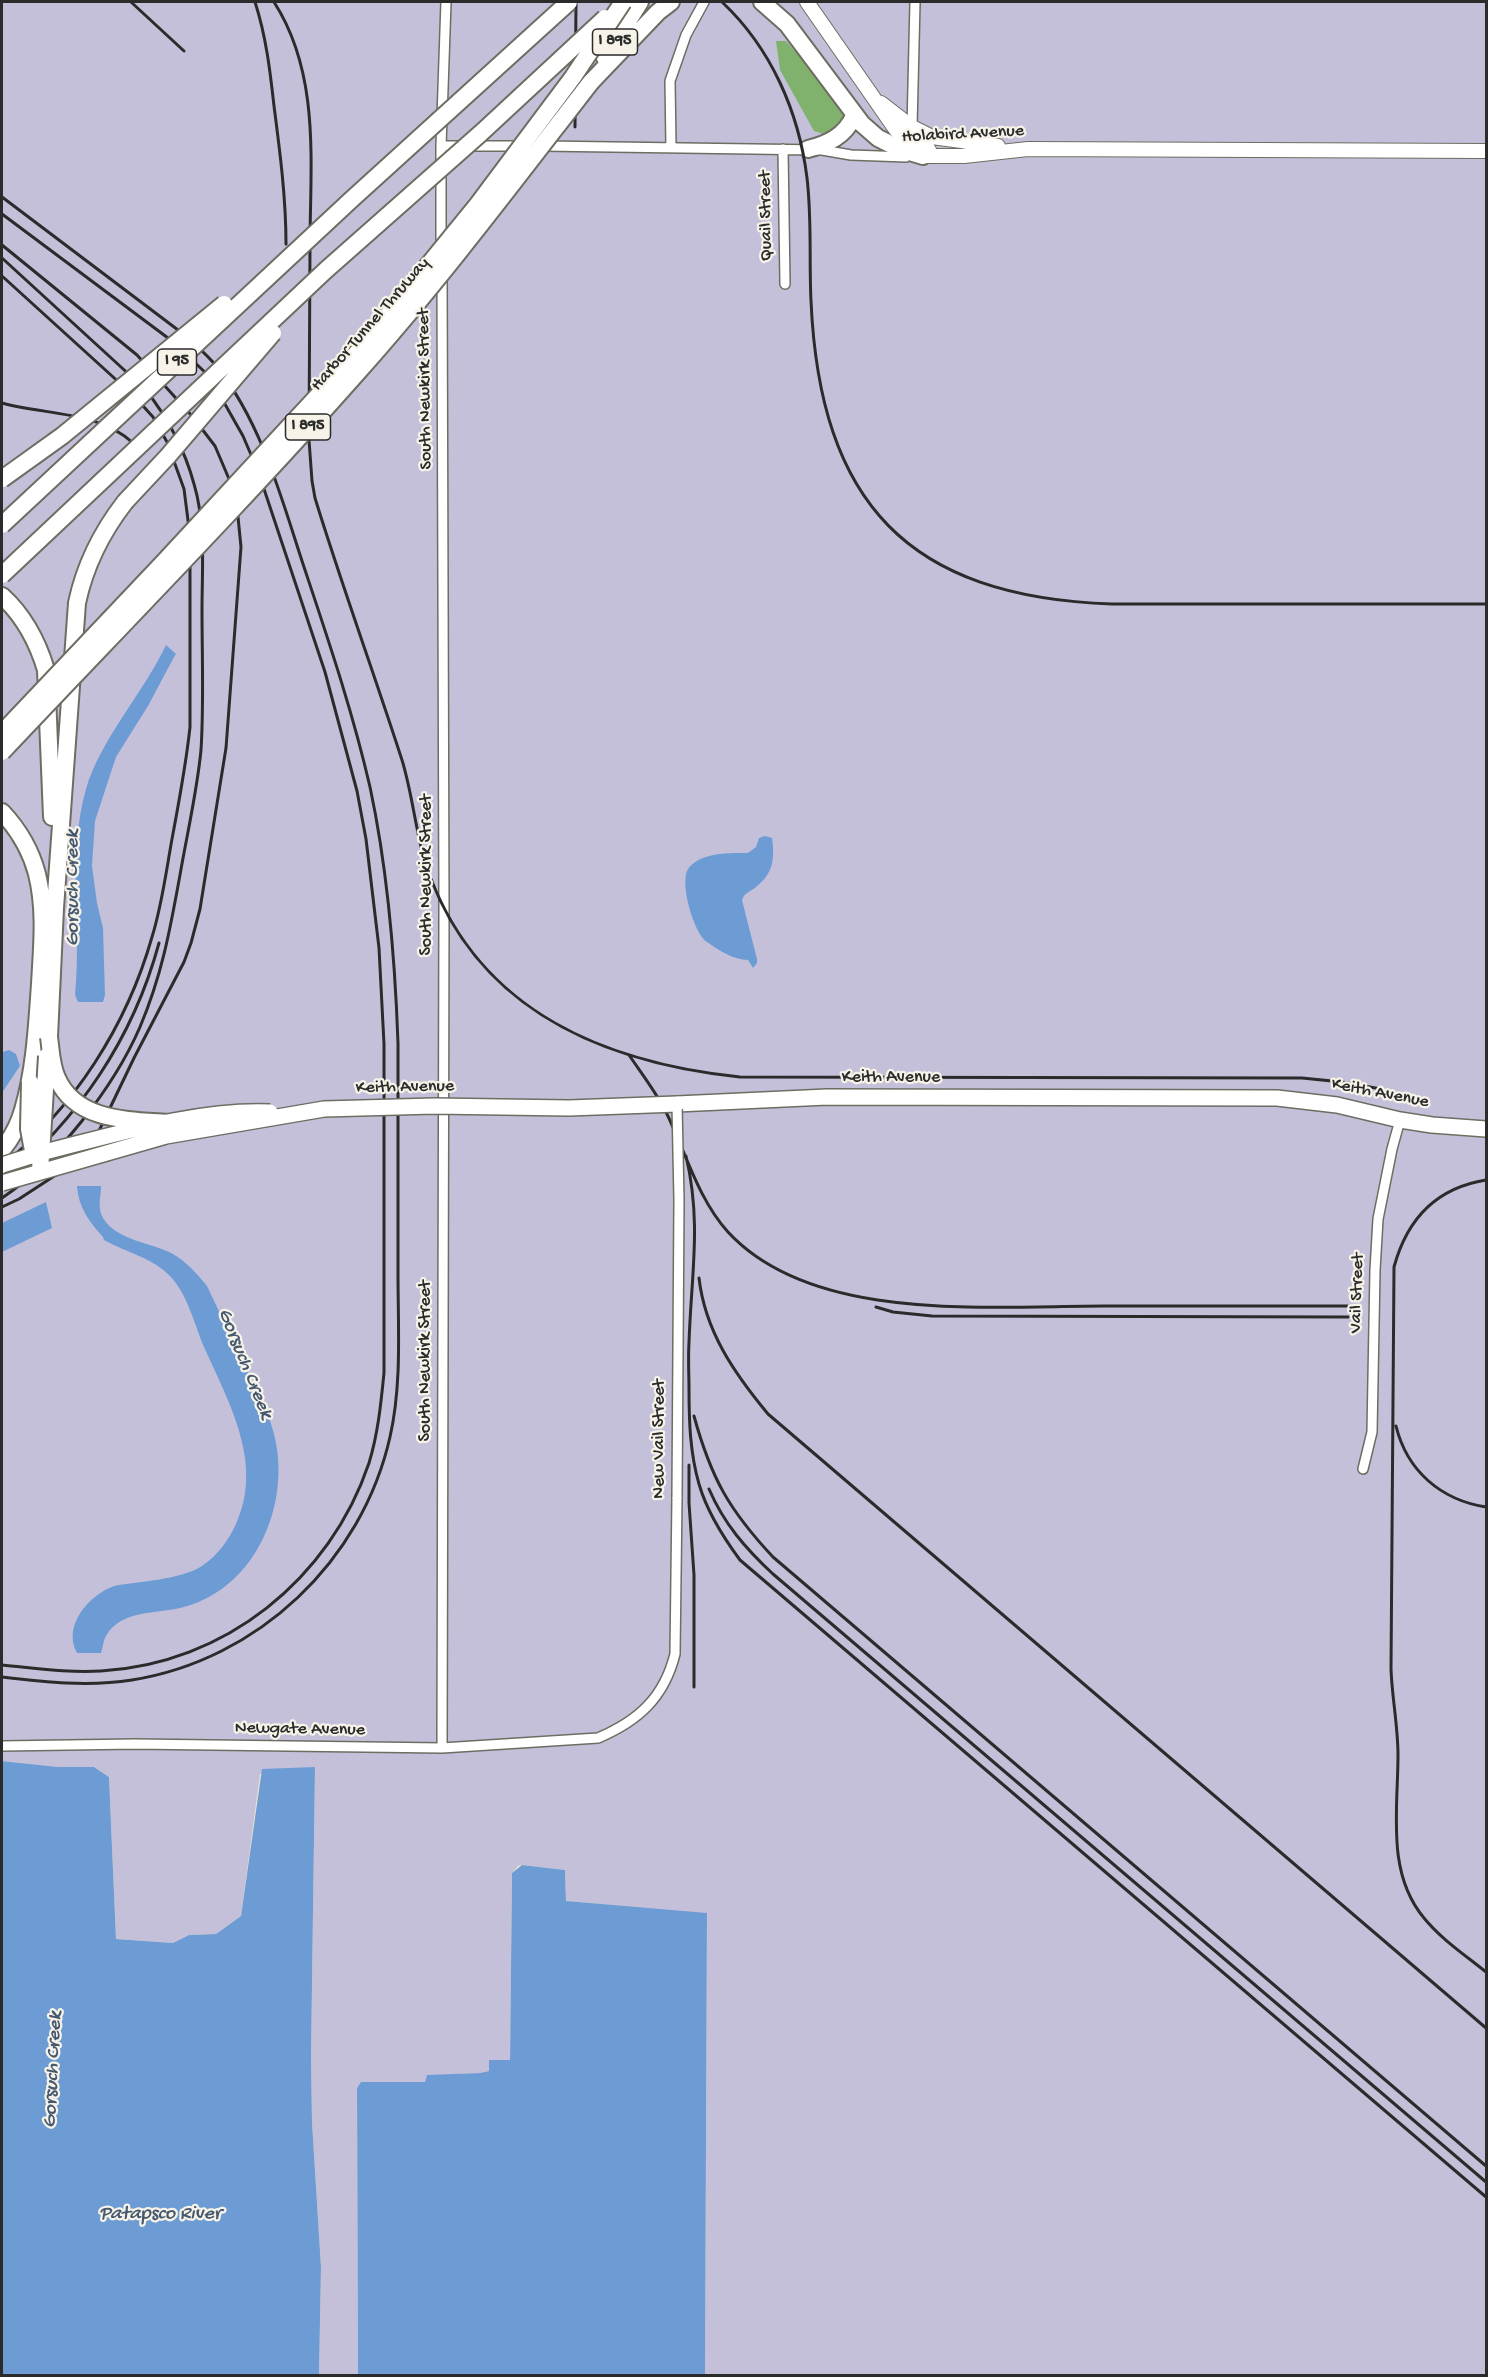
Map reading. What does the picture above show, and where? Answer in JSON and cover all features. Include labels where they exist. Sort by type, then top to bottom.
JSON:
[{"type":"highway","name":"I 95","points":[[2,525],[352,199],[569,2]]},
{"type":"highway","name":"Harbor Tunnel Thruway","points":[[2,753],[359,372],[491,214],[591,82],[640,2]]},
{"type":"highway","points":[[591,82],[658,12],[671,2]]},
{"type":"highway","points":[[762,2],[787,24],[849,109],[878,138],[900,149],[923,156]]},
{"type":"highway","name":"I 95","points":[[2,575],[326,270],[481,133],[620,4]]},
{"type":"highway","name":"Harbor Tunnel Thruway","points":[[2,733],[351,360],[478,204],[573,77],[620,4]]},
{"type":"highway","points":[[808,149],[827,144],[849,126],[849,109]]},
{"type":"highway","points":[[2,479],[62,436],[352,199]]},
{"type":"highway","points":[[38,1160],[49,1037],[55,908],[74,627],[81,585],[99,541],[125,502],[168,456],[326,270]]},
{"type":"highway","points":[[2,596],[20,614],[34,637],[46,670],[55,908]]},
{"type":"highway","points":[[2,812],[22,838],[31,856],[42,901],[40,988],[30,1082],[29,1129],[38,1160]]},
{"type":"highway","points":[[49,1037],[52,1064],[57,1079],[76,1102],[92,1112],[108,1117],[171,1123]]},
{"type":"highway","points":[[2,1150],[22,1113],[30,1082]]},
{"type":"main road","points":[[807,2],[896,130],[914,145],[924,149],[964,156]]},
{"type":"main road","points":[[875,99],[912,127],[932,137],[1028,149]]},
{"type":"main road","name":"Holabird Avenue","points":[[923,156],[964,156],[1028,149],[1486,151]]},
{"type":"main road","name":"Keith Avenue","points":[[2,1165],[294,1113],[324,1109],[434,1106],[569,1108],[770,1098],[1277,1098],[1337,1105],[1400,1120],[1486,1129]]},
{"type":"main road","name":"Keith Avenue","points":[[2,1183],[38,1160],[171,1123],[240,1111],[294,1113]]},
{"type":"street","name":"South Newkirk Street","points":[[442,1748],[444,492],[441,146],[446,2]]},
{"type":"street","points":[[670,147],[670,81],[686,34],[704,2]]},
{"type":"street","points":[[912,127],[915,2]]},
{"type":"street","name":"Holabird Avenue","points":[[441,146],[808,149],[851,156],[923,156]]},
{"type":"street","name":"Quail Street","points":[[783,149],[785,284]]},
{"type":"street","name":"New Vail Street","points":[[598,1738],[619,1729],[641,1713],[662,1688],[675,1654],[679,1200],[677,1104]]},
{"type":"street","name":"Keith Avenue","points":[[444,1109],[631,1108]]},
{"type":"street","name":"Vail Street","points":[[1363,1469],[1372,1432],[1378,1219],[1400,1120]]},
{"type":"street","name":"Newgate Avenue","points":[[2,1746],[135,1744],[442,1748],[598,1738]]},
{"type":"shaded area","points":[[2,2],[1486,2],[1486,2375],[705,2375],[707,1914],[566,1901],[565,1870],[522,1865],[512,1873],[510,2060],[480,2073],[456,2074],[426,2082],[362,2082],[357,2088],[358,2375],[319,2375],[321,2267],[312,2122],[311,2057],[315,1767],[260,1774],[241,1916],[216,1934],[189,1935],[173,1943],[116,1939],[109,1777],[94,1767],[58,1767],[2,1761],[2,1093],[20,1066],[4,1051],[2,1052]]},
{"type":"green space","points":[[776,41],[786,41],[839,102],[845,119],[839,130],[823,134],[814,131],[780,70]]},
{"type":"water","name":"Gorsuch Creek","points":[[166,645],[176,654],[148,706],[116,757],[95,821],[92,866],[103,928],[105,995],[103,1002],[78,1002],[75,995],[76,865],[80,814],[86,789],[101,752]]},
{"type":"water","points":[[765,836],[772,838],[771,866],[762,882],[742,900],[757,959],[753,968],[748,960],[726,954],[702,937],[689,908],[685,885],[688,869],[693,863],[708,856],[748,853],[756,847],[759,838]]},
{"type":"water","points":[[9,1050],[16,1054],[20,1066],[2,1093],[2,1052]]},
{"type":"water","name":"Gorsuch Creek","points":[[77,1186],[101,1186],[100,1210],[109,1226],[126,1236],[173,1254],[187,1264],[207,1286],[266,1411],[278,1454],[278,1482],[274,1509],[264,1536],[251,1560],[232,1580],[210,1596],[184,1607],[141,1614],[121,1621],[106,1636],[101,1653],[77,1653],[73,1643],[73,1632],[80,1613],[96,1596],[114,1586],[183,1574],[208,1562],[222,1547],[236,1524],[244,1501],[245,1456],[232,1412],[177,1284],[156,1265],[104,1240],[85,1213]]},
{"type":"water","points":[[46,1202],[52,1228],[2,1252],[2,1223]]},
{"type":"water","name":"Patapsco River","points":[[2,1761],[58,1767],[94,1767],[109,1777],[116,1939],[173,1943],[189,1935],[216,1934],[241,1916],[262,1769],[315,1767],[311,2057],[312,2122],[321,2267],[319,2375],[2,2375]]},
{"type":"water","points":[[522,1865],[565,1870],[566,1901],[707,1913],[705,2375],[358,2375],[357,2088],[361,2082],[425,2082],[427,2075],[480,2073],[489,2071],[489,2060],[510,2060],[512,1873]]},
{"type":"railway","points":[[131,2],[184,51]]},
{"type":"railway","points":[[255,2],[265,40],[271,79],[282,175],[286,244]]},
{"type":"railway","points":[[274,2],[289,30],[299,59],[310,121],[309,440],[315,498],[402,760],[422,850],[431,879],[454,925],[482,964],[516,997],[555,1023],[597,1044],[642,1059],[690,1070],[740,1077],[1302,1078],[1381,1089]]},
{"type":"railway","points":[[575,127],[576,2]]},
{"type":"railway","points":[[722,2],[755,40],[780,82],[790,105],[803,153],[809,193],[811,301],[818,372],[833,433],[856,484],[888,526],[929,558],[980,582],[1041,597],[1112,604],[1486,604]]},
{"type":"railway","points":[[2,197],[182,333],[209,358],[247,413],[270,464],[332,651],[356,732],[370,787],[382,850],[393,947],[398,1043],[399,1335],[394,1417],[376,1482],[356,1524],[329,1563],[298,1598],[262,1627],[222,1651],[178,1669],[132,1680],[99,1683],[50,1682],[2,1677]]},
{"type":"railway","points":[[2,214],[172,341],[209,376],[243,436],[258,471],[325,672],[357,791],[366,839],[379,948],[384,1044],[384,1373],[382,1396],[369,1463],[351,1505],[328,1543],[300,1578],[267,1608],[230,1633],[190,1652],[147,1665],[101,1671],[64,1671],[2,1665]]},
{"type":"railway","points":[[2,245],[137,355],[192,416],[215,446],[232,486],[237,507],[241,547],[226,748],[200,909],[191,943],[184,962],[97,1135],[62,1171],[19,1199],[2,1207]]},
{"type":"railway","points":[[2,258],[145,389],[161,411],[180,445],[194,484],[202,531],[203,563],[201,750],[173,915],[160,971],[148,1008],[129,1050],[99,1098],[82,1122],[43,1165],[2,1198]]},
{"type":"railway","points":[[2,276],[134,396],[153,417],[167,442],[184,489],[190,536],[190,727],[164,888],[152,937],[128,1002],[95,1063],[52,1118],[2,1165]]},
{"type":"railway","points":[[2,403],[88,419],[104,425],[133,443]]},
{"type":"railway","points":[[2,1182],[55,1132],[99,1075],[134,1012],[159,943]]},
{"type":"railway","points":[[629,1055],[662,1105],[700,1190],[728,1232],[764,1262],[807,1282],[854,1296],[905,1304],[957,1307],[1348,1306]]},
{"type":"railway","points":[[686,1156],[694,1204],[695,1227],[689,1354],[689,1413],[692,1449],[699,1484],[706,1504],[740,1560],[1486,2197]]},
{"type":"railway","points":[[1486,1180],[1452,1190],[1426,1208],[1407,1234],[1394,1267],[1391,1669],[1398,1744],[1397,1840],[1404,1881],[1412,1900],[1431,1926],[1486,1972]]},
{"type":"railway","points":[[699,1278],[708,1316],[723,1350],[744,1383],[768,1414],[1486,2028]]},
{"type":"railway","points":[[876,1307],[893,1312],[932,1316],[1348,1317]]},
{"type":"railway","points":[[694,1416],[707,1458],[723,1492],[744,1524],[773,1557],[1486,2166]]},
{"type":"railway","points":[[1396,1426],[1408,1457],[1428,1481],[1454,1498],[1486,1507]]},
{"type":"railway","points":[[689,1465],[694,1575],[694,1687]]},
{"type":"railway","points":[[709,1489],[722,1514],[737,1535],[773,1574],[1486,2182]]}]
